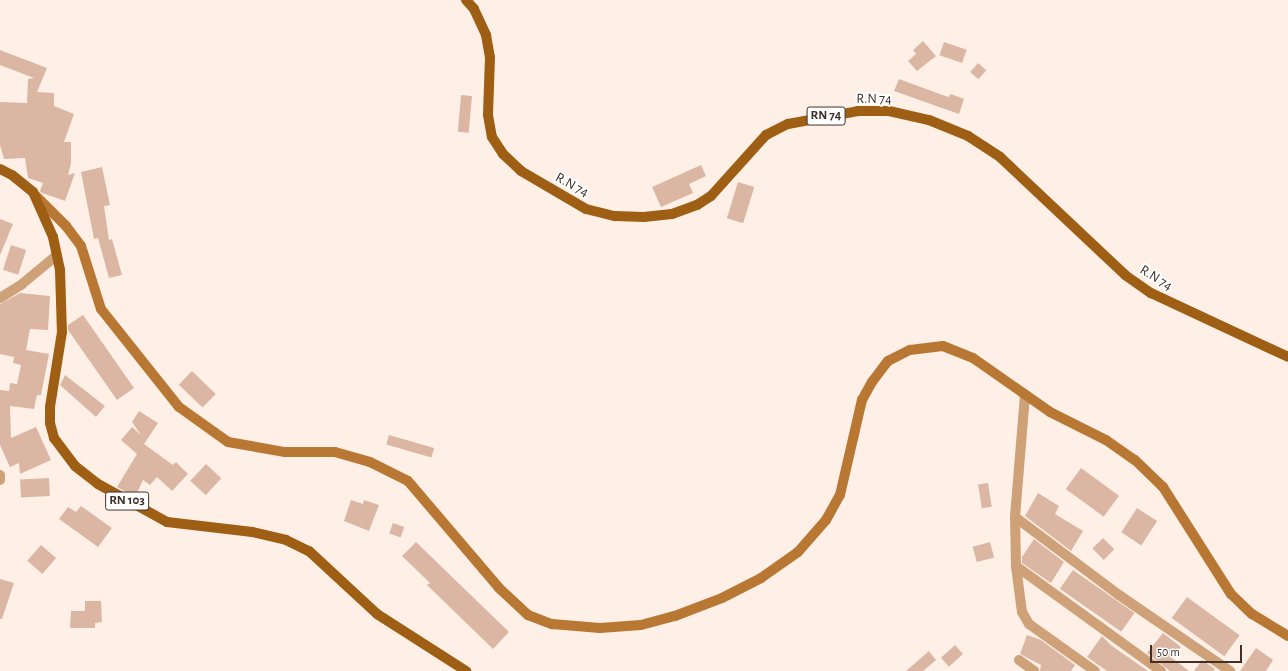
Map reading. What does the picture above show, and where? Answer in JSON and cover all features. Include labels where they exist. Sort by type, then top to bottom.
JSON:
[{"type":"main road","name":"R.N 74","points":[[466,0],[477,16],[486,35],[488,50],[488,115],[492,137],[503,154],[520,171],[586,209],[615,216],[644,217],[672,214],[697,205],[711,196],[766,135],[788,124],[858,111],[889,111],[929,120],[968,136],[1000,156],[1125,275],[1151,294],[1288,357]]},
{"type":"main road","name":"RN 103","points":[[0,169],[12,175],[32,192],[52,237],[57,255],[62,332],[50,407],[50,423],[54,438],[75,466],[98,484],[167,522],[252,532],[286,540],[309,551],[377,614],[466,671]]},
{"type":"street","points":[[32,192],[66,226],[81,246],[101,309],[179,407],[228,442],[285,452],[335,452],[370,462],[408,481],[499,588],[528,615],[552,624],[600,628],[642,625],[675,616],[722,598],[761,578],[798,552],[826,520],[840,495],[862,400],[872,382],[888,361],[910,350],[943,346],[966,355],[1050,412],[1106,440],[1135,460],[1170,498],[1230,594],[1252,614],[1288,636]]},
{"type":"street","points":[[0,298],[22,284],[57,255]]},
{"type":"street","points":[[1025,394],[1015,517],[1016,566],[1022,612],[1029,624],[1096,671]]},
{"type":"street","points":[[1015,517],[1119,595],[1230,671]]},
{"type":"street","points":[[1016,566],[1161,671]]},
{"type":"street","points":[[1019,660],[1034,671]]},
{"type":"building","points":[[923,41],[936,56],[917,71],[908,61],[916,54],[913,50]]},
{"type":"building","points":[[944,42],[967,50],[962,63],[939,55]]},
{"type":"building","points":[[0,50],[47,68],[37,92],[54,93],[54,106],[74,114],[64,142],[71,142],[71,163],[68,175],[75,173],[65,201],[40,191],[43,183],[28,178],[25,158],[4,159],[0,145],[0,102],[27,103],[28,79],[34,78],[0,65]]},
{"type":"building","points":[[978,63],[986,70],[978,79],[970,72]]},
{"type":"building","points":[[899,79],[948,97],[951,94],[964,99],[959,114],[894,91]]},
{"type":"building","points":[[461,95],[472,96],[469,133],[458,132]]},
{"type":"building","points":[[701,165],[706,176],[689,184],[693,193],[661,207],[652,187]]},
{"type":"building","points":[[102,167],[110,205],[104,206],[109,240],[112,239],[122,275],[109,278],[98,238],[94,239],[81,172]]},
{"type":"building","points":[[738,182],[754,187],[743,223],[727,218]]},
{"type":"building","points":[[0,219],[13,224],[0,255]]},
{"type":"building","points":[[11,245],[26,250],[18,275],[3,270]]},
{"type":"building","points":[[20,293],[50,296],[48,330],[30,329],[26,350],[49,354],[41,395],[37,395],[34,409],[10,406],[11,438],[36,427],[51,460],[20,474],[19,463],[10,467],[0,445],[0,390],[9,391],[10,383],[17,384],[21,365],[13,363],[14,357],[0,354],[0,304]]},
{"type":"building","points":[[83,315],[134,388],[117,400],[68,330],[68,325]]},
{"type":"building","points":[[192,371],[216,394],[203,408],[179,385]]},
{"type":"building","points":[[65,375],[105,406],[96,417],[60,385]]},
{"type":"building","points":[[139,411],[158,423],[144,444],[173,465],[176,462],[188,474],[172,491],[157,477],[150,485],[143,480],[135,497],[117,487],[137,454],[121,440],[132,427],[141,435],[132,422]]},
{"type":"building","points":[[389,435],[434,448],[431,458],[386,445]]},
{"type":"building","points":[[206,464],[221,478],[206,495],[190,481]]},
{"type":"building","points":[[1081,468],[1119,496],[1104,517],[1066,489]]},
{"type":"building","points":[[49,478],[50,496],[21,497],[20,480]]},
{"type":"building","points":[[988,483],[992,507],[982,508],[978,485]]},
{"type":"building","points":[[1038,493],[1059,506],[1055,514],[1083,531],[1071,551],[1025,516]]},
{"type":"building","points":[[351,500],[363,504],[364,500],[379,505],[369,531],[344,521]]},
{"type":"building","points":[[81,506],[112,528],[98,547],[59,519],[68,507],[76,512]]},
{"type":"building","points":[[1137,508],[1157,521],[1141,545],[1121,532]]},
{"type":"building","points":[[393,523],[404,527],[401,537],[389,533]]},
{"type":"building","points":[[1103,538],[1114,549],[1104,560],[1092,549]]},
{"type":"building","points":[[1034,539],[1064,562],[1051,583],[1022,563],[1022,557]]},
{"type":"building","points":[[416,542],[509,632],[493,649],[427,585],[430,583],[402,556]]},
{"type":"building","points":[[990,542],[994,557],[977,562],[973,547]]},
{"type":"building","points":[[41,545],[56,558],[42,574],[27,561]]},
{"type":"building","points":[[1073,570],[1134,613],[1121,632],[1060,589]]},
{"type":"building","points":[[0,579],[14,583],[2,619],[0,619]]},
{"type":"building","points":[[1187,597],[1240,635],[1224,656],[1172,618]]},
{"type":"building","points":[[85,601],[101,601],[102,622],[95,623],[95,628],[70,628],[71,611],[85,611]]},
{"type":"building","points":[[1163,633],[1181,647],[1172,658],[1189,671],[1170,671],[1147,653]]},
{"type":"building","points":[[1027,635],[1041,640],[1075,665],[1071,671],[1040,671],[1041,665],[1020,654]]},
{"type":"building","points":[[1102,636],[1112,646],[1148,671],[1107,671],[1087,657]]},
{"type":"building","points":[[955,645],[963,654],[949,667],[941,658]]},
{"type":"building","points":[[1256,648],[1273,660],[1266,671],[1240,671]]},
{"type":"building","points":[[929,651],[936,660],[923,671],[906,671]]},
{"type":"building","points":[[1202,660],[1215,669],[1213,671],[1194,671]]}]
